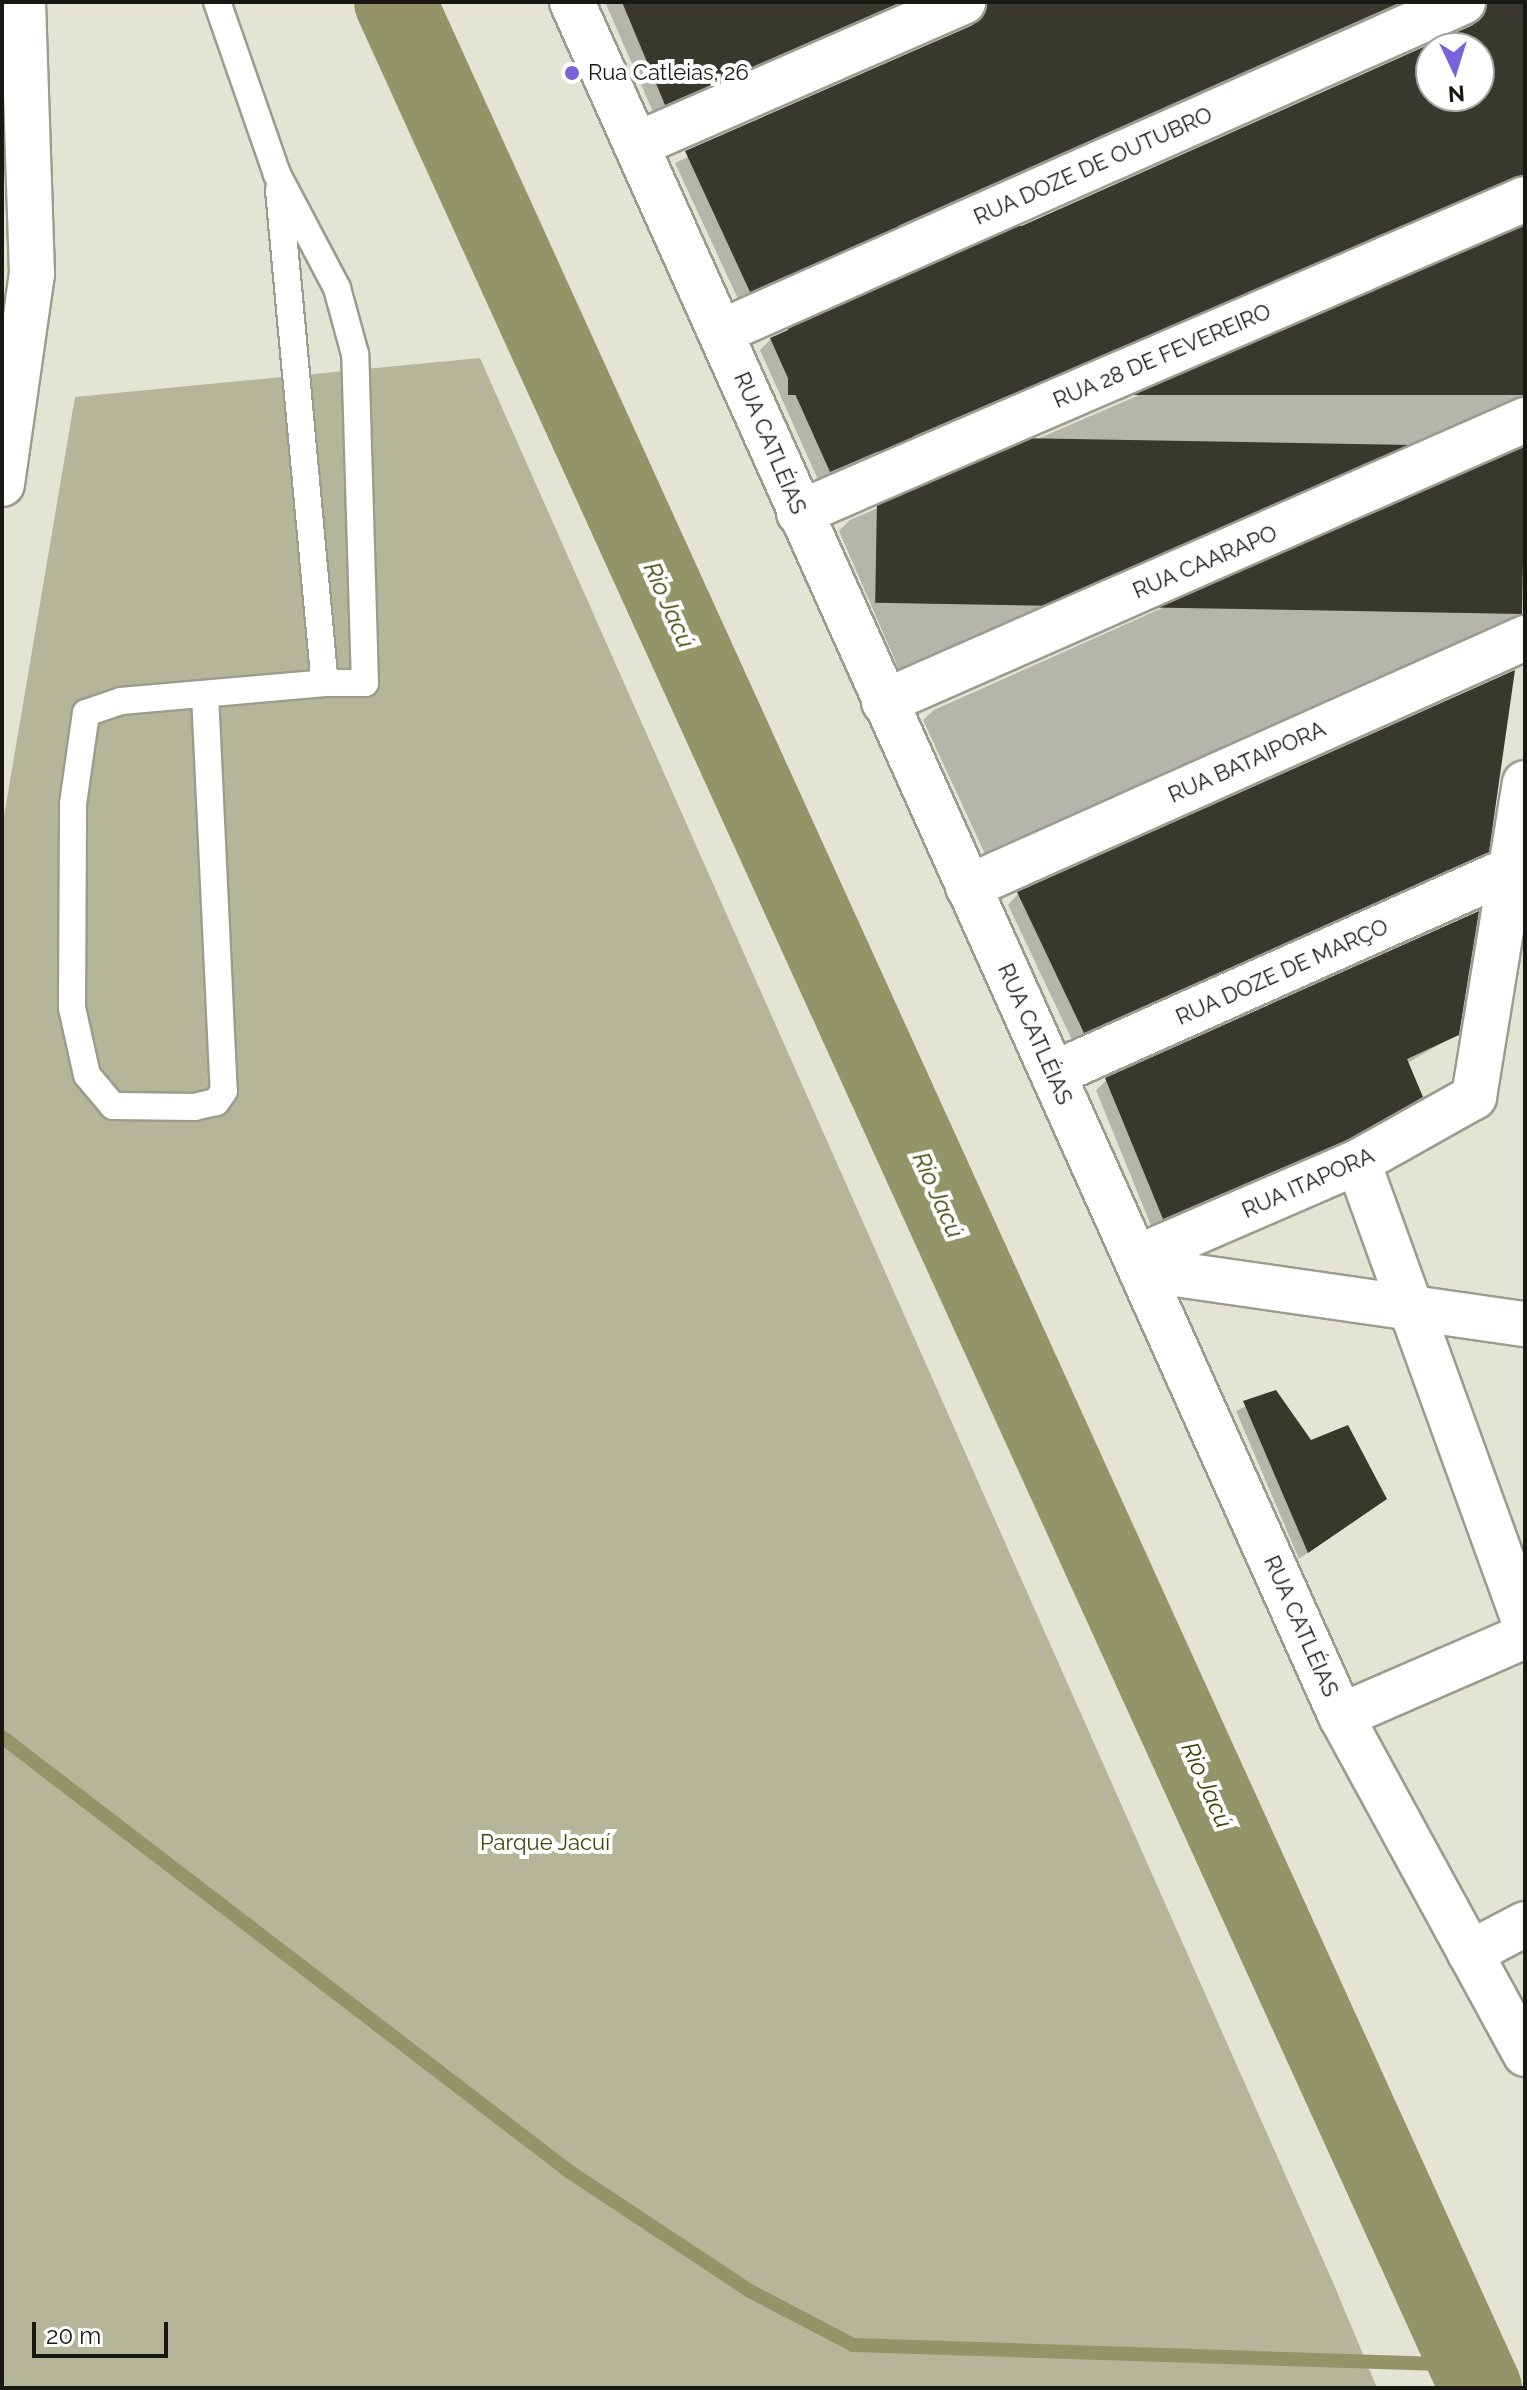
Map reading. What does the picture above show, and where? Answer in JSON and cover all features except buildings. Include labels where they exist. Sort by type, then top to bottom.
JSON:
[{"type":"main road","points":[[2,484],[32,274],[23,2]]},
{"type":"main road","name":"RUA CATLÉIAS","points":[[572,2],[723,331],[799,513],[1341,1716],[1525,2054]]},
{"type":"main road","points":[[638,144],[963,2]]},
{"type":"main road","name":"RUA DOZE DE OUTUBRO","points":[[723,331],[1463,2]]},
{"type":"main road","name":"RUA 28 DE FEVEREIRO","points":[[799,513],[1525,199]]},
{"type":"main road","name":"RUA CAARAPO","points":[[884,702],[1525,420]]},
{"type":"main road","name":"RUA BATAIPORA","points":[[968,887],[1525,638]]},
{"type":"main road","points":[[1511,869],[1525,783]]},
{"type":"main road","name":"RUA DOZE DE MARÇO","points":[[1053,1074],[1511,869]]},
{"type":"main road","name":"RUA ITAPORA","points":[[1138,1264],[1358,1162],[1474,1097],[1511,869]]},
{"type":"main road","points":[[1358,1162],[1525,1623]]},
{"type":"main road","points":[[1138,1264],[1525,1324]]},
{"type":"main road","points":[[1341,1716],[1525,1636]]},
{"type":"main road","points":[[1470,1953],[1525,1924]]},
{"type":"lane","points":[[205,694],[224,1091],[216,1102],[195,1107],[113,1106],[87,1075],[72,1008],[68,910],[83,720],[103,704],[205,694],[325,683],[365,683],[355,354],[337,288],[277,174],[217,2]]},
{"type":"lane","points":[[277,174],[325,683]]},
{"type":"green space","name":"Parque Jacuí","points":[[480,358],[1332,2280],[1377,2388],[2,2388],[2,828],[75,397]]},
{"type":"waterway","name":"Rio Jacú","points":[[395,2],[1481,2388]]},
{"type":"waterway","points":[[2,1737],[570,2172],[748,2290],[853,2345],[1471,2365]]},
{"type":"place","name":"Rua Catleias, 26","points":[[572,73]]}]
